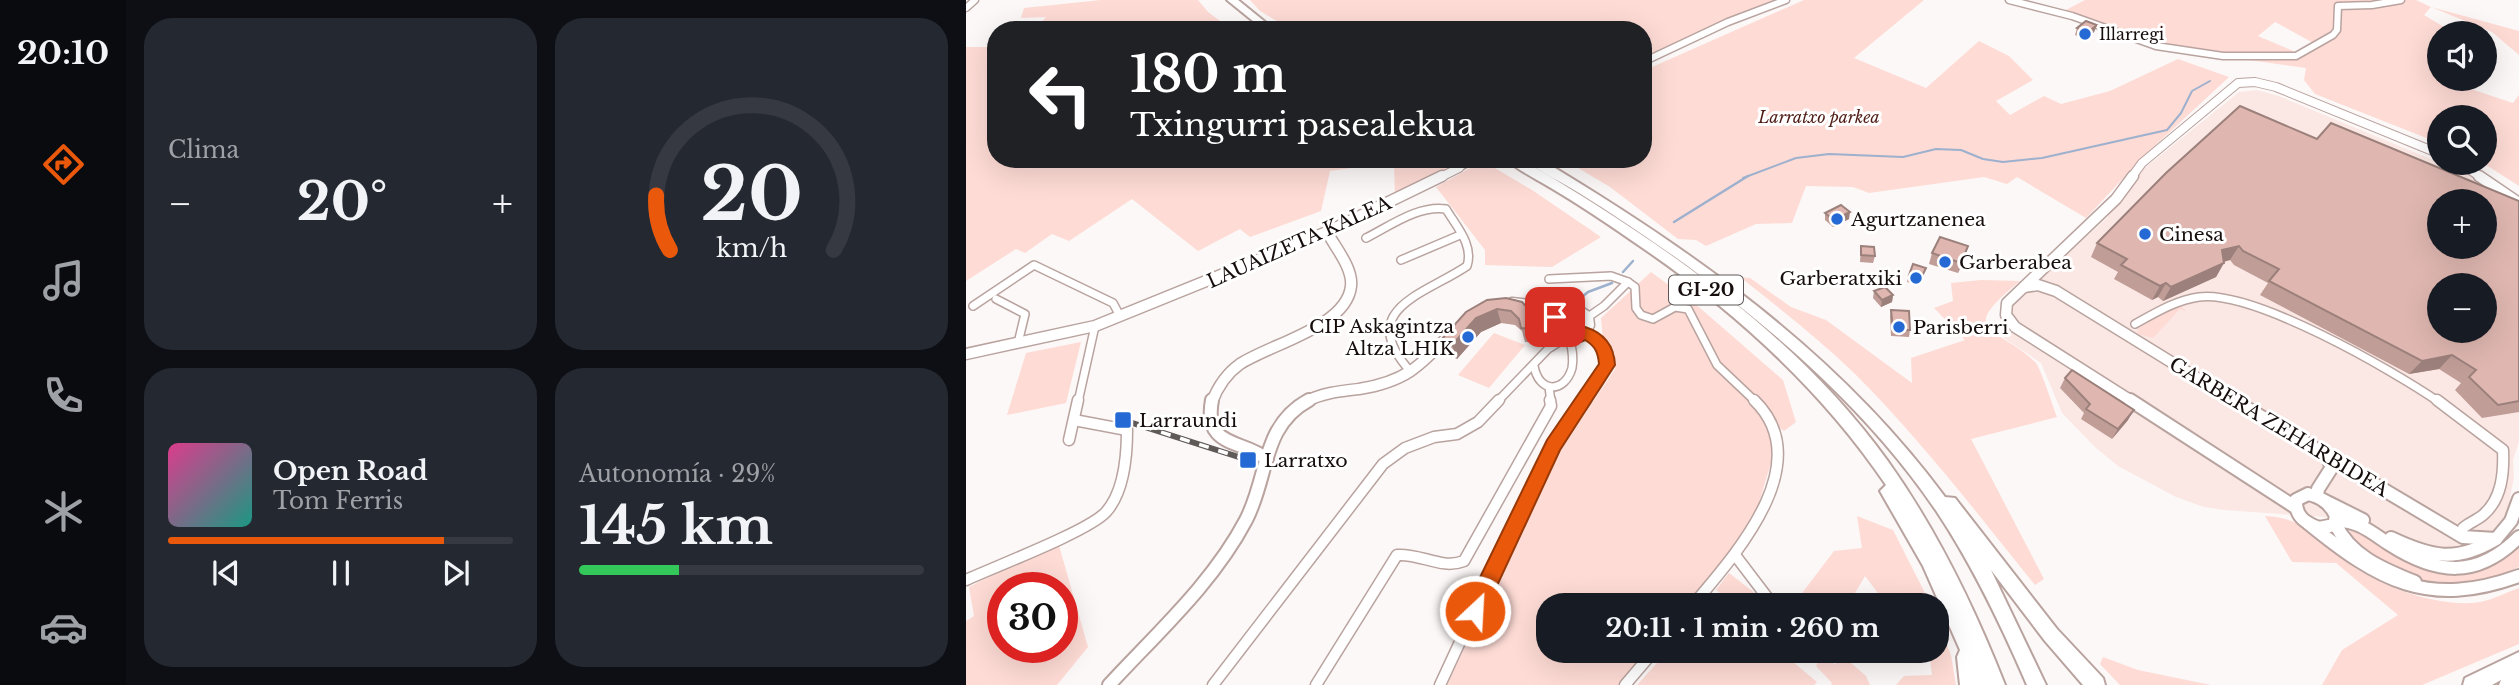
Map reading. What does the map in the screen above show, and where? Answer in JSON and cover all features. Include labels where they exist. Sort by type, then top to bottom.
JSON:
[{"type":"highway","points":[[1220,0],[1244,21]]},
{"type":"highway","points":[[1232,0],[1259,21]]},
{"type":"highway","name":"GI-20","points":[[1526,168],[1633,236],[1745,321],[1810,380],[1873,454],[1896,486],[1942,562],[1963,603],[1996,685]]},
{"type":"highway","name":"GI-20","points":[[1545,168],[1642,228],[1757,315],[1842,389],[1894,444],[1947,514],[2014,631],[2037,685]]},
{"type":"highway","points":[[1873,454],[1876,473],[1917,538],[1963,632],[1982,685]]},
{"type":"highway","points":[[1924,481],[1944,498],[1969,526],[2085,685]]},
{"type":"highway","points":[[1963,632],[1969,685]]},
{"type":"highway","points":[[2051,635],[2096,685]]},
{"type":"highway","points":[[2472,685],[2519,661]]},
{"type":"highway","points":[[2508,685],[2519,676]]},
{"type":"street","points":[[966,8],[975,0]]},
{"type":"street","points":[[1652,58],[1728,22],[1786,0]]},
{"type":"street","points":[[2009,0],[2083,19],[2156,46],[2223,56],[2266,58],[2296,56],[2333,35],[2337,30],[2338,6],[2372,5],[2401,0]]},
{"type":"street","points":[[2427,149],[2276,87],[2255,82],[2238,83],[2142,163],[2116,199],[2007,303],[2006,309],[2015,327],[2283,496],[2308,523],[2344,553],[2370,570],[2409,586],[2434,590],[2475,591],[2519,576]]},
{"type":"street","name":"LAUAIZETA KALEA","points":[[966,354],[1095,326],[1197,288],[1326,233],[1459,168]]},
{"type":"street","points":[[2478,175],[2518,202]]},
{"type":"street","points":[[1366,238],[1428,208],[1441,207],[1446,209],[1472,253],[1468,266],[1413,295],[1401,304],[1388,322],[1389,338],[1404,366],[1412,372]]},
{"type":"street","points":[[1267,459],[1247,448],[1227,442],[1215,430],[1211,418],[1214,393],[1222,380],[1246,360],[1315,327],[1335,314],[1345,303],[1351,286],[1349,277],[1326,233]]},
{"type":"street","points":[[1401,260],[1460,235]]},
{"type":"street","points":[[973,306],[1034,265],[1113,303],[1120,316]]},
{"type":"street","points":[[1549,279],[1611,276],[1628,282],[1635,286],[1634,304],[1636,312],[1642,317],[1653,319],[1675,307],[1688,309],[1698,321],[1709,354],[1718,367],[1767,415],[1772,425],[1778,444],[1774,477],[1759,519],[1735,555],[1703,593]]},
{"type":"street","points":[[1588,317],[1604,306],[1628,282]]},
{"type":"street","name":"GARBERA ZEHARBIDEA","points":[[2024,287],[2038,285],[2056,290],[2135,342],[2461,536],[2473,540],[2496,540]]},
{"type":"street","points":[[2135,324],[2175,303],[2192,299],[2209,296],[2245,301],[2359,354],[2422,388],[2470,422],[2503,450],[2503,480],[2494,502],[2485,514],[2463,528]]},
{"type":"street","points":[[996,299],[1025,314],[1018,343]]},
{"type":"street","points":[[1504,303],[1530,305],[1555,317],[1572,310],[1588,317]]},
{"type":"street","points":[[1534,366],[1536,380],[1540,385],[1549,387],[1567,381],[1572,375],[1574,352],[1567,340],[1551,331],[1555,317]]},
{"type":"street","points":[[1213,685],[1383,464],[1414,444],[1466,430],[1478,422],[1548,349],[1585,333],[1589,325],[1588,317]]},
{"type":"street","points":[[1069,440],[1095,326]]},
{"type":"street","points":[[1247,448],[1267,437],[1282,420],[1310,400],[1342,389],[1390,382],[1412,372],[1456,328]]},
{"type":"street","points":[[1440,685],[1549,454],[1607,365],[1602,344],[1585,333]]},
{"type":"street","points":[[1316,685],[1397,555],[1409,554],[1453,566],[1464,561],[1551,406],[1549,387]]},
{"type":"street","points":[[1247,448],[1270,443],[1310,400]]},
{"type":"street","points":[[966,580],[1096,520],[1113,503],[1127,452],[1127,430],[1074,420]]},
{"type":"street","points":[[1109,685],[1229,548],[1252,510],[1270,443],[1282,420]]},
{"type":"street","points":[[2323,454],[2331,461],[2332,467],[2318,489],[2320,498],[2413,549],[2432,554],[2464,556],[2479,551],[2496,540],[2511,521],[2519,499]]},
{"type":"street","name":"GARBERA ZEHARBIDEA","points":[[2295,507],[2296,500],[2301,496],[2320,498],[2334,510],[2336,522],[2348,544]]},
{"type":"street","points":[[2308,523],[2322,528],[2336,522],[2354,522],[2428,564],[2460,569],[2487,565],[2506,553],[2519,537]]},
{"type":"street","points":[[2383,540],[2352,527],[2344,533],[2348,544],[2382,566],[2434,590]]},
{"type":"street","points":[[1735,555],[1765,593]]},
{"type":"street","points":[[1625,685],[1644,663]]},
{"type":"shaded area","points":[[2257,90],[2279,96],[2427,157],[2427,175],[2470,175],[2495,189],[2427,189],[2427,259],[2497,259],[2497,190],[2519,206],[2519,442],[2513,460],[2514,477],[2505,524],[2477,550],[2423,552],[2338,518],[2204,507],[2176,497],[2118,466],[2096,448],[2062,413],[2041,363],[1998,334],[2006,327],[2000,315],[2106,219],[2141,171],[2239,92]]},
{"type":"green space","points":[[1101,0],[1198,0],[1220,21],[1042,21],[1046,17],[1021,18],[1024,8]]},
{"type":"green space","points":[[1250,0],[1780,0],[1743,13],[1652,56],[1652,21],[1277,21],[1260,11]]},
{"type":"green space","name":"Larratxo parkea","points":[[1804,0],[1924,0],[1854,58],[1926,88],[1979,41],[2009,56],[2033,80],[1996,101],[2010,115],[2044,96],[2061,104],[2110,91],[2178,59],[2229,77],[2145,155],[2086,218],[2017,177],[2007,184],[1984,177],[1869,193],[1853,187],[1806,186],[1792,223],[1756,224],[1706,246],[1696,240],[1678,239],[1610,187],[1578,168],[1652,168],[1652,67]]},
{"type":"green space","points":[[2085,0],[2416,0],[2431,7],[2424,15],[2434,21],[2427,21],[2427,91],[2477,91],[2513,103],[2519,95],[2519,186],[2497,172],[2497,105],[2427,105],[2427,138],[2315,94],[2304,80],[2306,68],[2248,60],[2293,59],[2319,46],[2275,22],[2258,36],[2298,53],[2226,54],[2155,44],[2062,12]]},
{"type":"green space","points":[[2431,7],[2482,21],[2465,21]]},
{"type":"green space","points":[[2497,25],[2519,31],[2519,55],[2497,36]]},
{"type":"green space","points":[[966,47],[987,47],[987,168],[1351,168],[1330,171],[1321,211],[1250,237],[1240,229],[1198,251],[1132,199],[1069,241],[1052,234],[1025,253],[1016,249],[966,281]]},
{"type":"green space","points":[[1394,168],[1450,168],[1430,180],[1395,197]]},
{"type":"green space","points":[[1470,168],[1495,168],[1601,237],[1552,267],[1485,265],[1485,250],[1436,187]]},
{"type":"green space","points":[[1651,272],[1700,308],[1783,380],[1796,422],[1784,431],[1765,416],[1773,441],[1772,459],[1754,520],[1734,553],[1699,593],[1536,593],[1536,663],[1638,663],[1619,685],[1447,685],[1549,467],[1615,369],[1615,354],[1603,341],[1601,318]]},
{"type":"green space","points":[[1740,277],[1750,278],[1791,307],[1826,320],[1912,383],[1911,358],[1965,340],[1934,308],[1953,301],[1951,283],[1981,280],[2020,281],[2000,298],[1989,311],[1986,321],[1996,334],[2035,362],[2057,417],[1971,439],[2044,579],[2035,585],[1925,450],[1855,374]]},
{"type":"green space","points":[[2181,306],[2187,312],[2180,309],[2153,338],[2137,334],[2139,325]]},
{"type":"green space","points":[[1494,333],[1525,345],[1489,388],[1458,375]]},
{"type":"green space","points":[[1081,342],[1066,403],[1007,415],[1026,353]]},
{"type":"green space","points":[[1857,516],[1893,530],[1925,593],[1878,593],[1865,576],[1855,593],[1802,593],[1834,551],[1862,548]]},
{"type":"green space","points":[[2265,516],[2296,523],[2364,573],[2418,596],[2455,603],[2473,603],[2519,588],[2519,644],[2422,685],[2322,685],[2342,650],[2398,615],[2336,563],[2292,562]]},
{"type":"green space","points":[[2351,531],[2363,533],[2423,565],[2492,561],[2519,547],[2519,567],[2471,587],[2436,586],[2406,575],[2355,548],[2348,534]]},
{"type":"green space","points":[[1058,542],[1067,572],[999,572]]},
{"type":"green space","points":[[1729,573],[1755,593],[1720,593],[1716,590]]},
{"type":"green space","points":[[987,578],[987,663],[1075,663],[1057,685],[966,685],[966,621],[974,616],[969,587]]},
{"type":"green space","points":[[1078,612],[1088,647],[1078,659]]},
{"type":"green space","points":[[1949,650],[1956,685],[1896,685],[1904,676],[1932,675],[1930,663],[1949,663]]},
{"type":"green space","points":[[2103,657],[2138,670],[2211,685],[2120,685],[2100,664]]},
{"type":"green space","points":[[1657,663],[1794,663],[1817,682],[1814,685],[1637,685]]},
{"type":"green space","points":[[1818,663],[1851,663],[1866,676],[1870,685],[1831,685],[1816,666]]},
{"type":"building","points":[[2086,21],[2097,25],[2088,32],[2077,28]]},
{"type":"building","points":[[2240,106],[2317,139],[2331,123],[2427,163],[2427,175],[2456,175],[2490,189],[2427,189],[2427,259],[2497,259],[2497,192],[2519,201],[2519,401],[2498,405],[2469,377],[2476,370],[2452,355],[2422,361],[2269,281],[2279,269],[2243,251],[2239,246],[2222,250],[2224,263],[2171,287],[2166,283],[2160,286],[2121,265],[2127,259],[2097,243],[2166,173]]},
{"type":"building","points":[[1841,205],[1850,212],[1834,220],[1825,213]]},
{"type":"building","points":[[1940,237],[1968,246],[1961,263],[1932,253]]},
{"type":"building","points":[[1861,246],[1874,247],[1875,256],[1861,255]]},
{"type":"building","points":[[1913,264],[1926,268],[1921,278],[1909,275]]},
{"type":"building","points":[[1885,287],[1893,295],[1882,300],[1874,291]]},
{"type":"building","points":[[1506,298],[1522,302],[1536,317],[1534,329],[1521,328],[1519,319],[1511,311],[1497,309],[1476,318],[1452,345],[1440,341],[1466,312],[1487,300]]},
{"type":"building","points":[[1891,310],[1909,311],[1910,330],[1893,330]]},
{"type":"building","points":[[2072,370],[2134,410],[2118,429],[2086,409],[2090,404],[2065,378]]},
{"type":"waterway","points":[[1748,176],[1796,158],[1829,154],[1903,157],[1936,149],[1961,150],[1983,159],[2003,162],[2042,158],[2167,130],[2181,113],[2192,91],[2210,81]]},
{"type":"waterway","points":[[1674,222],[1748,176]]},
{"type":"waterway","points":[[1743,178],[1748,176]]},
{"type":"waterway","points":[[1623,272],[1633,261]]},
{"type":"waterway","points":[[1572,305],[1588,292],[1612,283]]},
{"type":"railway","points":[[1123,420],[1248,460]]},
{"type":"place","name":"Illarregi","points":[[2085,34]]},
{"type":"place","name":"Agurtzanenea","points":[[1837,219]]},
{"type":"place","name":"Cinesa","points":[[2145,234]]},
{"type":"place","name":"Garberabea","points":[[1945,262]]},
{"type":"place","name":"Garberatxiki","points":[[1916,278]]},
{"type":"place","name":"Parisberri","points":[[1899,327]]},
{"type":"place","name":"CIP Askagintza Altza LHIK","points":[[1468,337]]},
{"type":"place","name":"Larraundi","points":[[1123,420]]},
{"type":"place","name":"Larratxo","points":[[1248,460]]},
{"type":"route","points":[[1475,611],[1553,446],[1607,365],[1602,344],[1585,333],[1570,340],[1554,335],[1550,327],[1555,317]]}]
